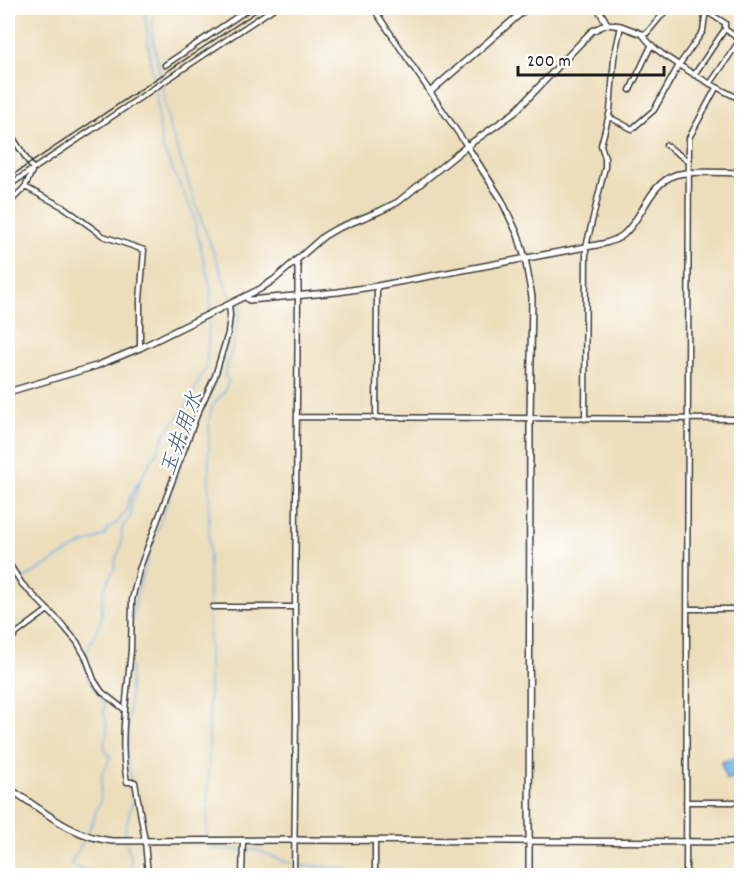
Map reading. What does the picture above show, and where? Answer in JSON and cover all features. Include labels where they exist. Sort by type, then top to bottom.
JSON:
[{"type":"street","points":[[165,65],[250,8]]},
{"type":"street","points":[[8,186],[274,8]]},
{"type":"street","points":[[373,8],[501,199],[518,235],[525,258],[532,297],[529,876]]},
{"type":"street","points":[[430,92],[527,8]]},
{"type":"street","points":[[598,8],[607,24]]},
{"type":"street","points":[[642,34],[647,33],[668,8]]},
{"type":"street","points":[[694,75],[725,29],[725,23],[709,10],[701,8]]},
{"type":"street","points":[[609,117],[633,129],[654,110],[679,64],[703,30],[705,16],[709,10]]},
{"type":"street","points":[[8,392],[96,366],[140,348],[246,297],[275,279],[324,236],[398,202],[466,146],[514,113],[592,31],[607,24],[621,26],[642,34],[661,54],[716,88],[741,100]]},
{"type":"street","points":[[585,419],[586,247],[605,167],[601,145],[609,117],[614,58],[621,26]]},
{"type":"street","points":[[710,84],[740,40],[725,29]]},
{"type":"street","points":[[630,90],[651,45]]},
{"type":"street","points":[[686,876],[689,138],[716,88]]},
{"type":"street","points":[[8,130],[33,169]]},
{"type":"street","points":[[666,145],[689,162]]},
{"type":"street","points":[[8,208],[33,169]]},
{"type":"street","points":[[246,297],[249,300],[338,292],[602,244],[618,238],[629,229],[658,186],[676,174],[741,173]]},
{"type":"street","points":[[24,186],[65,208],[103,236],[144,250],[140,300],[140,348]]},
{"type":"street","points":[[294,876],[298,296],[296,260]]},
{"type":"street","points":[[376,418],[377,286]]},
{"type":"street","points":[[148,876],[145,841],[135,782],[127,782],[122,741],[131,650],[132,600],[140,570],[197,415],[215,376],[228,333],[230,305]]},
{"type":"street","points":[[297,417],[741,419]]},
{"type":"street","points":[[8,562],[22,584],[77,642],[102,692],[125,710]]},
{"type":"street","points":[[213,607],[296,607]]},
{"type":"street","points":[[687,609],[741,609]]},
{"type":"street","points":[[8,642],[48,610]]},
{"type":"street","points":[[8,788],[66,827],[98,840],[243,843],[294,840],[741,842]]},
{"type":"street","points":[[686,802],[741,802]]},
{"type":"street","points":[[375,841],[375,876]]},
{"type":"street","points":[[242,876],[243,843]]},
{"type":"water","points":[[735,758],[739,777],[726,780],[721,762]]},
{"type":"waterway","points":[[143,8],[155,85]]},
{"type":"waterway","name":"玉井用水","points":[[155,8],[152,33],[169,125],[234,306],[230,327]]},
{"type":"waterway","points":[[156,90],[162,147],[192,211],[211,290],[210,310]]},
{"type":"waterway","points":[[207,836],[209,422],[212,406],[225,391],[229,380],[224,376],[235,338],[241,305],[235,306]]},
{"type":"waterway","points":[[8,588],[75,548],[105,535],[108,528],[117,523],[127,510],[132,493],[164,436],[181,415],[206,368],[210,315]]},
{"type":"waterway","name":"玉井用水","points":[[133,620],[137,593],[153,542],[197,421],[213,388],[229,338]]},
{"type":"waterway","points":[[87,655],[100,623],[104,589],[115,567],[121,546],[123,526],[131,516],[131,503],[141,479]]},
{"type":"waterway","points":[[85,660],[90,681],[105,705],[107,731],[104,745],[111,757],[102,774],[100,803],[88,832]]},
{"type":"waterway","name":"玉井用水","points":[[127,840],[125,830],[134,796],[127,755],[131,667]]},
{"type":"waterway","points":[[84,840],[71,863],[76,868],[90,870],[96,876]]},
{"type":"waterway","name":"玉井用水","points":[[127,844],[134,876]]},
{"type":"waterway","points":[[208,849],[256,850],[292,864]]},
{"type":"waterway","points":[[298,866],[336,868],[357,876]]},
{"type":"waterway","points":[[298,867],[298,876]]},
{"type":"railway","points":[[8,178],[262,8]]}]
